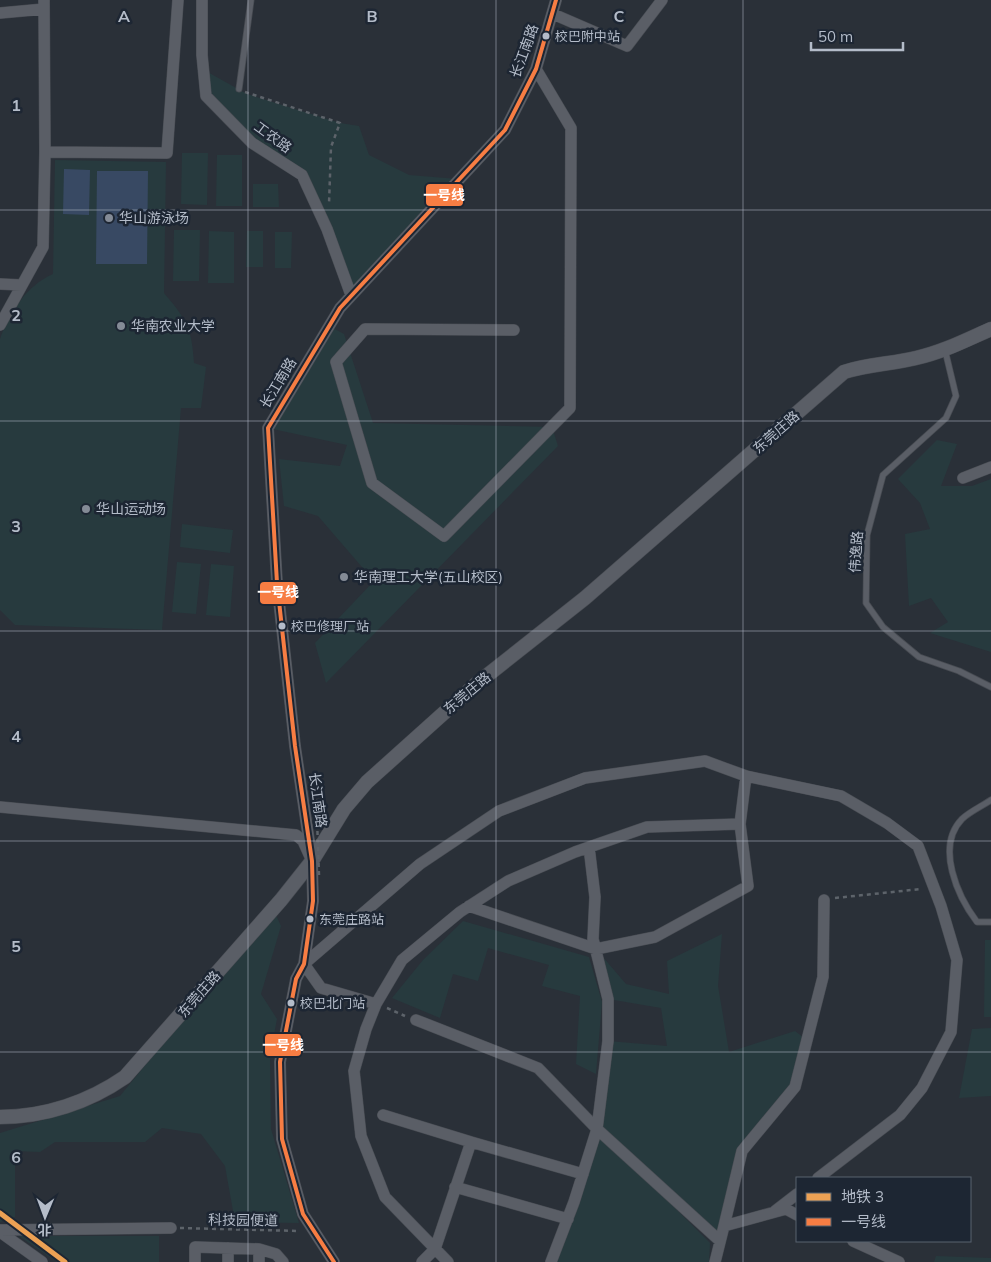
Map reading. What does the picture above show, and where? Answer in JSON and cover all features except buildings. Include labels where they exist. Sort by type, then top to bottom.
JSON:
[{"type":"street","points":[[45,152],[166,153],[178,0]]},
{"type":"street","name":"工农路","points":[[202,0],[202,55],[206,96],[252,143],[302,175],[327,229],[350,295]]},
{"type":"street","name":"长江南路","points":[[304,964],[313,901],[312,861],[295,746],[278,583],[268,428],[340,308],[350,295],[505,130],[536,69],[556,0]]},
{"type":"street","points":[[552,14],[627,46],[662,0]]},
{"type":"street","points":[[0,13],[44,4],[45,152],[43,247],[0,324]]},
{"type":"street","points":[[514,330],[365,329],[336,362],[372,483],[444,536],[570,408],[571,128],[536,69]]},
{"type":"street","points":[[0,284],[21,285]]},
{"type":"street","name":"东莞庄路","points":[[0,1117],[33,1115],[61,1108],[107,1089],[125,1076],[312,861],[349,803],[390,760],[474,686],[585,598],[844,372],[864,366],[896,362],[945,350],[991,329]]},
{"type":"street","points":[[963,478],[991,468]]},
{"type":"street","points":[[334,1262],[303,1214],[282,1139],[280,1062],[296,980],[304,964],[420,864],[499,810],[585,778],[663,765],[705,761],[746,776],[841,796],[887,823],[918,846],[935,888],[957,960],[951,1032],[922,1088],[900,1115],[819,1177]]},
{"type":"street","points":[[469,906],[596,949],[654,937],[748,886],[740,824],[746,776]]},
{"type":"street","points":[[0,807],[296,835],[303,841],[312,861]]},
{"type":"street","points":[[448,1262],[385,1197],[361,1136],[354,1072],[366,1029],[376,1004],[402,960],[469,906],[508,881],[589,847],[647,827],[740,824]]},
{"type":"street","points":[[551,1262],[568,1219],[597,1129],[608,1041],[608,999],[593,939],[595,897],[589,847]]},
{"type":"street","points":[[715,1262],[742,1150],[795,1087],[823,977],[824,900]]},
{"type":"street","points":[[304,964],[321,988],[376,1004]]},
{"type":"street","points":[[416,1020],[538,1068],[597,1129],[720,1241]]},
{"type":"street","points":[[382,1115],[583,1174]]},
{"type":"street","points":[[422,1262],[435,1249],[471,1142]]},
{"type":"street","points":[[455,1187],[568,1219]]},
{"type":"street","points":[[772,1213],[796,1195]]},
{"type":"street","points":[[724,1226],[786,1209],[796,1214]]},
{"type":"street","points":[[0,1231],[172,1228]]},
{"type":"street","points":[[0,1231],[42,1262]]},
{"type":"street","points":[[855,1242],[899,1262]]},
{"type":"street","points":[[195,1262],[196,1246],[259,1249],[276,1254],[283,1262]]},
{"type":"street","points":[[228,1248],[228,1262]]},
{"type":"street","points":[[259,1249],[259,1262]]},
{"type":"lane","points":[[239,90],[251,0]]},
{"type":"lane","name":"伟逸路","points":[[945,350],[956,396],[946,418],[883,475],[867,535],[866,602],[883,627],[919,657],[959,671],[991,687]]},
{"type":"lane","points":[[991,800],[961,820],[949,845],[950,870],[971,915],[977,922],[991,922]]},
{"type":"path","points":[[239,90],[340,123],[331,147],[327,229]]},
{"type":"path","points":[[316,791],[319,874]]},
{"type":"path","points":[[824,900],[935,888]]},
{"type":"path","points":[[376,1004],[416,1020]]},
{"type":"path","name":"科技园便道","points":[[172,1228],[314,1231]]},
{"type":"green space","points":[[204,70],[247,94],[340,123],[359,126],[369,155],[409,175],[458,179],[351,295],[302,175],[252,143],[206,96]]},
{"type":"green space","points":[[182,153],[208,153],[207,205],[181,204]]},
{"type":"green space","points":[[217,155],[242,155],[242,206],[216,206]]},
{"type":"green space","name":"华山运动场","points":[[55,160],[166,162],[164,293],[187,325],[192,341],[194,363],[206,367],[201,408],[181,408],[162,630],[15,625],[0,610],[0,339],[8,319],[20,301],[35,285],[53,274]]},
{"type":"green space","points":[[253,184],[278,184],[279,207],[253,207]]},
{"type":"green space","points":[[174,230],[200,230],[199,281],[173,281]]},
{"type":"green space","points":[[209,231],[234,232],[234,283],[208,283]]},
{"type":"green space","points":[[247,231],[263,231],[263,267],[246,267]]},
{"type":"green space","points":[[275,232],[292,232],[291,268],[275,268]]},
{"type":"green space","points":[[329,326],[344,334],[373,423],[552,427],[558,446],[326,683],[315,643],[374,581],[318,516],[284,506],[279,459],[340,466],[347,445],[268,428]]},
{"type":"green space","points":[[937,440],[957,444],[941,486],[972,486],[991,479],[991,652],[930,633],[948,622],[931,598],[909,606],[905,534],[930,529],[920,503],[898,479]]},
{"type":"green space","points":[[182,524],[233,530],[230,553],[180,547]]},
{"type":"green space","points":[[177,562],[201,564],[196,614],[172,612]]},
{"type":"green space","points":[[211,564],[234,566],[230,617],[206,615]]},
{"type":"green space","points":[[273,909],[281,926],[261,994],[277,1019],[270,1056],[271,1129],[299,1223],[235,1222],[225,1166],[201,1134],[162,1128],[145,1142],[55,1142],[40,1152],[15,1151],[15,1217],[0,1222],[0,1133],[120,1096]]},
{"type":"green space","points":[[463,921],[589,957],[602,1002],[596,1074],[576,1064],[580,996],[542,986],[549,965],[488,948],[478,981],[453,974],[440,1018],[392,998],[423,960]]},
{"type":"green space","points":[[722,934],[718,986],[729,1052],[795,1031],[808,1041],[795,1087],[742,1151],[720,1241],[607,1140],[710,1243],[709,1262],[550,1262],[597,1129],[608,1041],[667,1046],[661,1008],[608,999],[596,949],[626,984],[669,994],[667,961]]},
{"type":"green space","points":[[985,940],[991,940],[991,1017],[984,1017]]},
{"type":"green space","points":[[991,1028],[991,1096],[959,1098],[972,1029]]},
{"type":"green space","points":[[19,1236],[159,1236],[159,1262],[57,1262]]},
{"type":"green space","points":[[936,1256],[991,1258],[991,1262],[934,1262]]},
{"type":"water","points":[[64,169],[90,170],[89,215],[63,214]]},
{"type":"water","points":[[97,171],[148,171],[147,264],[96,264]]},
{"type":"metro line","name":"3","points":[[0,1213],[65,1262]]},
{"type":"transit line","name":"一号线","points":[[334,1262],[303,1214],[282,1139],[280,1062],[296,979],[304,964],[313,901],[312,861],[295,746],[277,583],[268,428],[340,308],[505,130],[536,69],[556,0]]},
{"type":"place","name":"校巴附中站","points":[[546,36]]},
{"type":"place","name":"华山游泳场","points":[[109,218]]},
{"type":"place","name":"华南农业大学","points":[[121,326]]},
{"type":"place","name":"华山运动场","points":[[86,509]]},
{"type":"place","name":"华南理工大学(五山校区)","points":[[344,577]]},
{"type":"place","name":"校巴修理厂站","points":[[282,626]]},
{"type":"place","name":"东莞庄路站","points":[[310,919]]},
{"type":"place","name":"校巴北门站","points":[[291,1003]]}]
